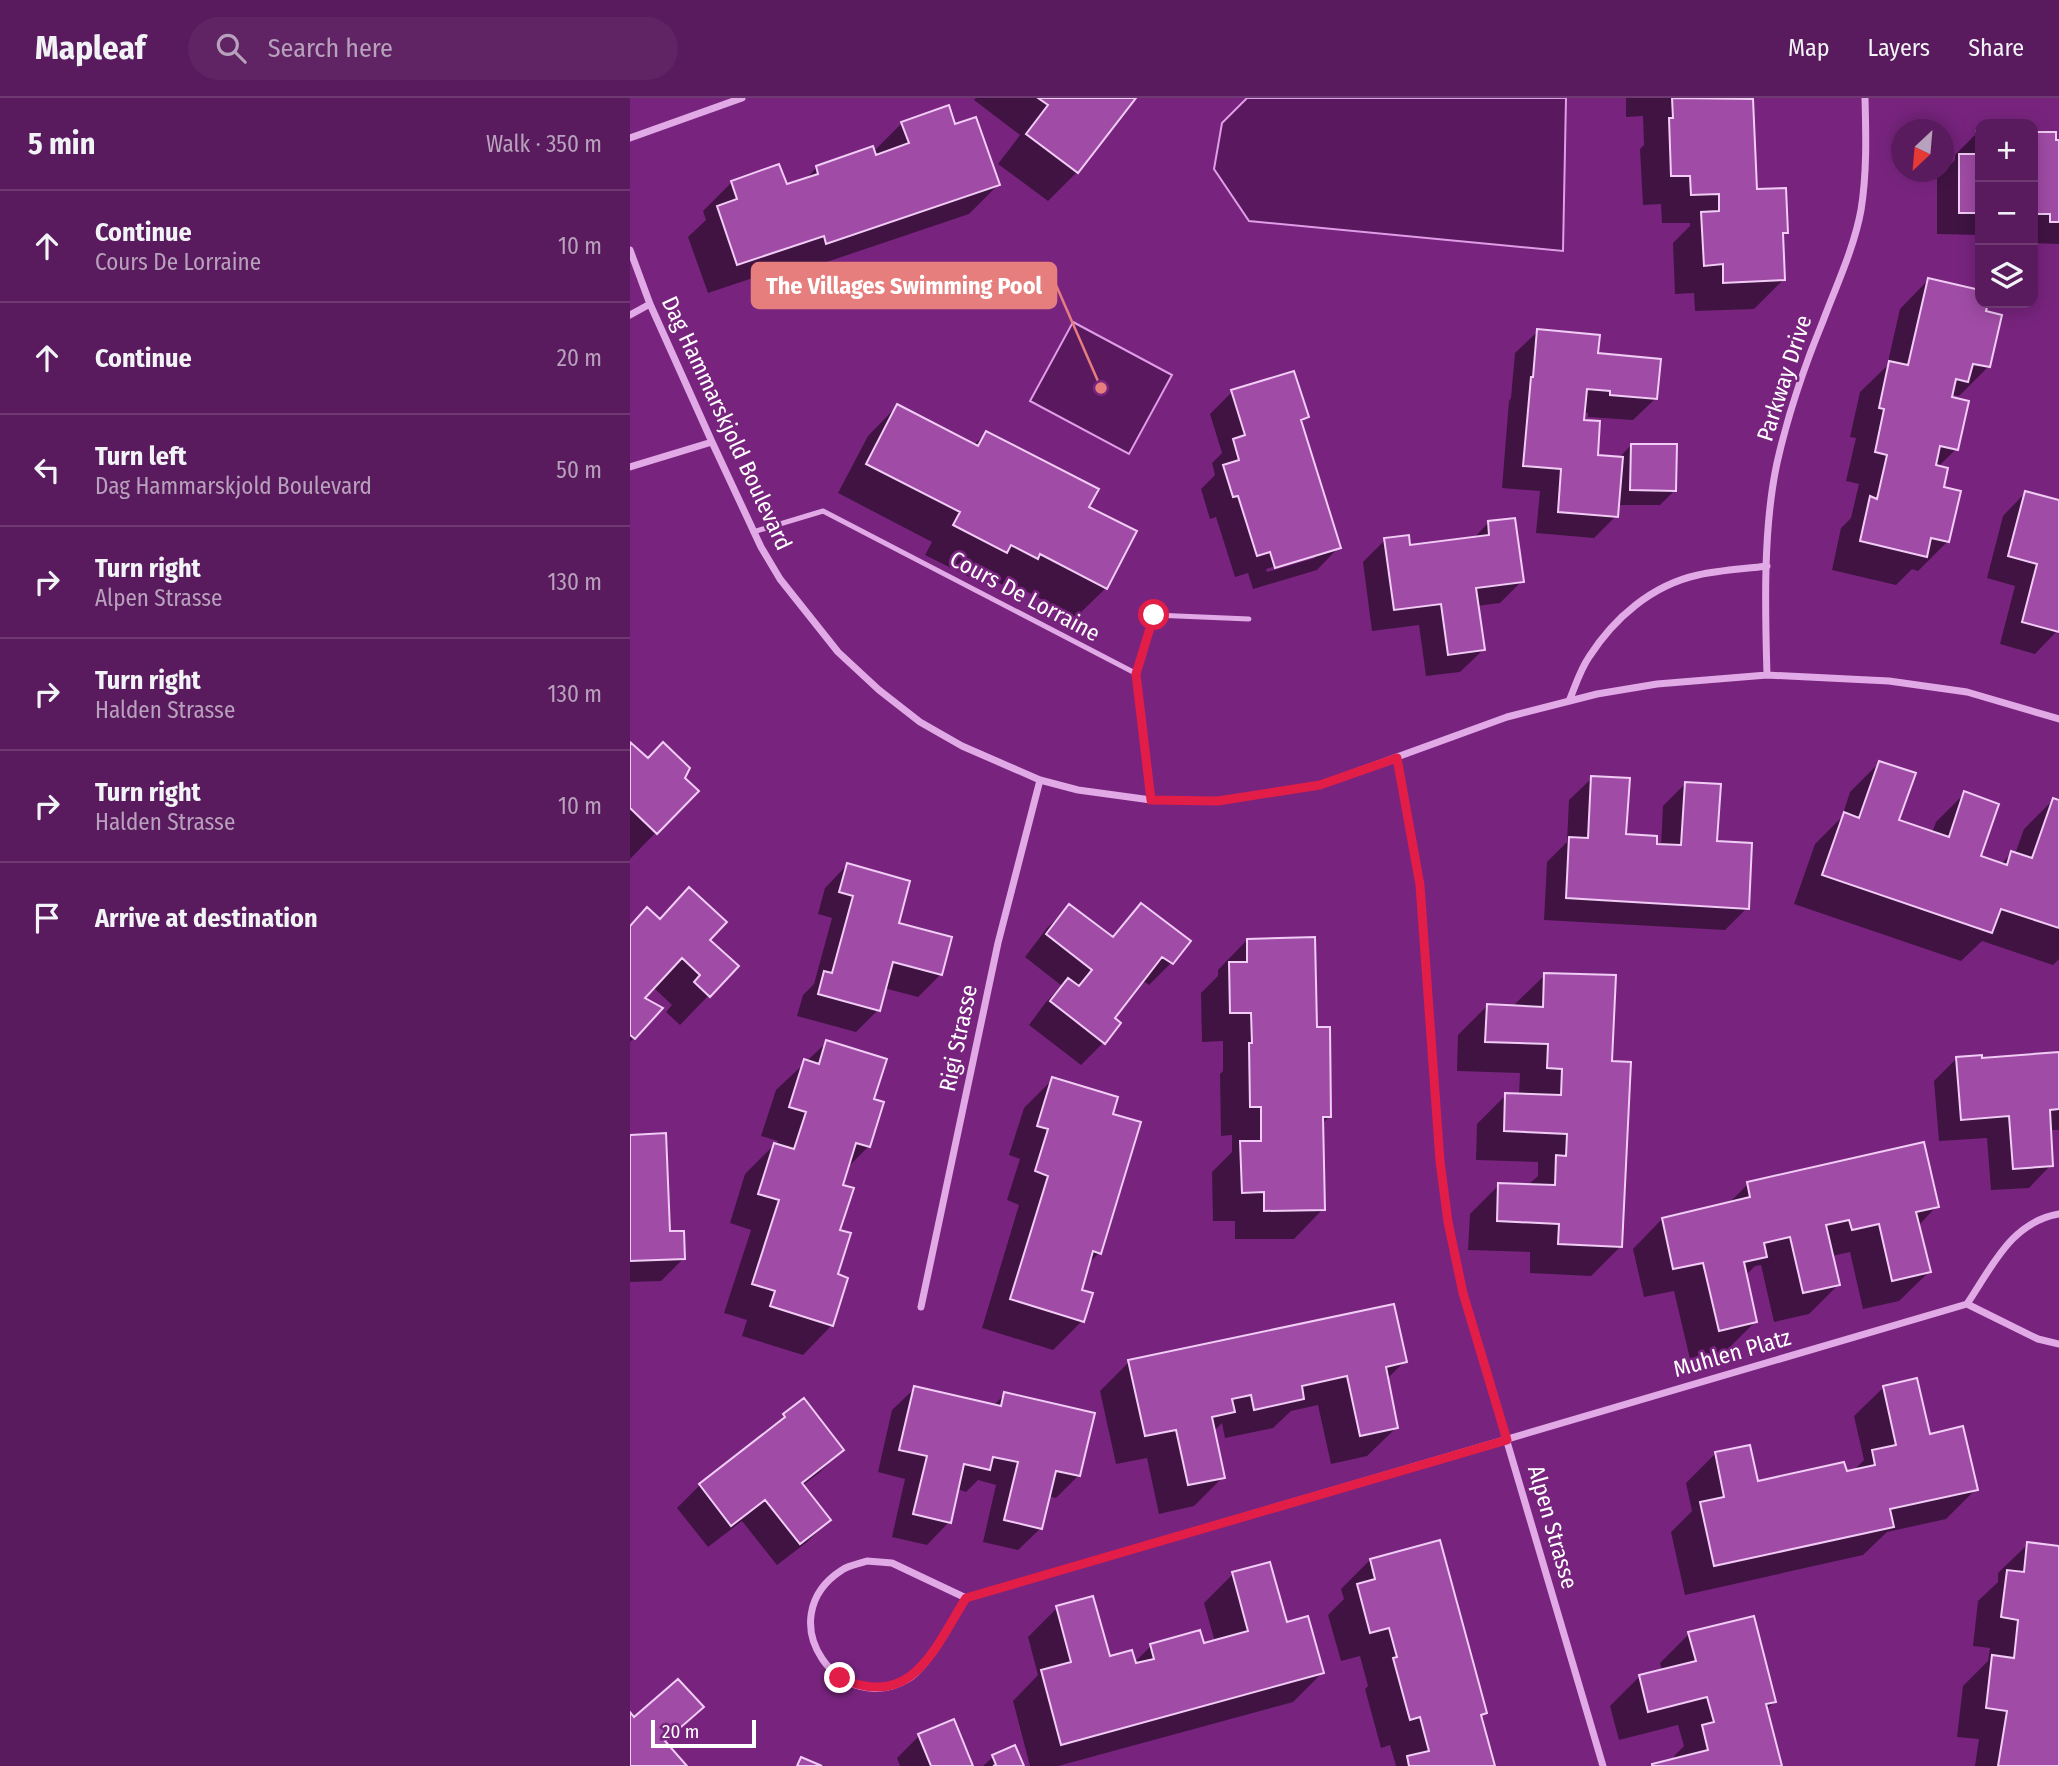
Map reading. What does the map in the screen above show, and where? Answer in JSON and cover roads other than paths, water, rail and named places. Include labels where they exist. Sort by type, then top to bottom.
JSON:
[{"type":"street","points":[[630,138],[742,98]]},
{"type":"street","name":"Parkway Drive","points":[[1767,675],[1767,566],[1777,464],[1799,381],[1849,253],[1860,211],[1866,161],[1865,98]]},
{"type":"street","name":"Dag Hammarskjold Boulevard","points":[[630,250],[650,304],[753,532],[780,579],[838,652],[879,690],[920,722],[962,746],[1040,780],[1078,790],[1151,800],[1218,801],[1320,785],[1507,717],[1597,694],[1657,684],[1767,675],[1889,681],[1967,692],[2059,719]]},
{"type":"street","points":[[630,314],[650,304]]},
{"type":"street","points":[[630,467],[712,442]]},
{"type":"street","points":[[1569,701],[1588,658],[1608,632],[1633,607],[1659,589],[1697,575],[1767,566]]},
{"type":"street","name":"Alpen Strasse","points":[[1397,758],[1420,885],[1440,1161],[1448,1222],[1463,1293],[1603,1766]]},
{"type":"street","name":"Rigi Strasse","points":[[921,1307],[999,943],[1040,780]]},
{"type":"street","points":[[2059,1214],[2043,1217],[2011,1238],[1968,1304],[2038,1339],[2059,1344]]},
{"type":"street","name":"Muhlen Platz","points":[[966,1598],[1968,1304]]},
{"type":"street","points":[[867,1561],[892,1563],[966,1598],[922,1667],[911,1677],[894,1685],[876,1688],[857,1686],[840,1678],[825,1666],[813,1644],[810,1626],[813,1607],[824,1584],[844,1568],[867,1561]]},
{"type":"lane","name":"Cours De Lorraine","points":[[753,532],[823,510],[1136,674]]},
{"type":"lane","points":[[1151,800],[1136,674],[1154,615],[1249,619]]},
{"type":"place","name":"The Villages Swimming Pool","points":[[1101,388]]}]
